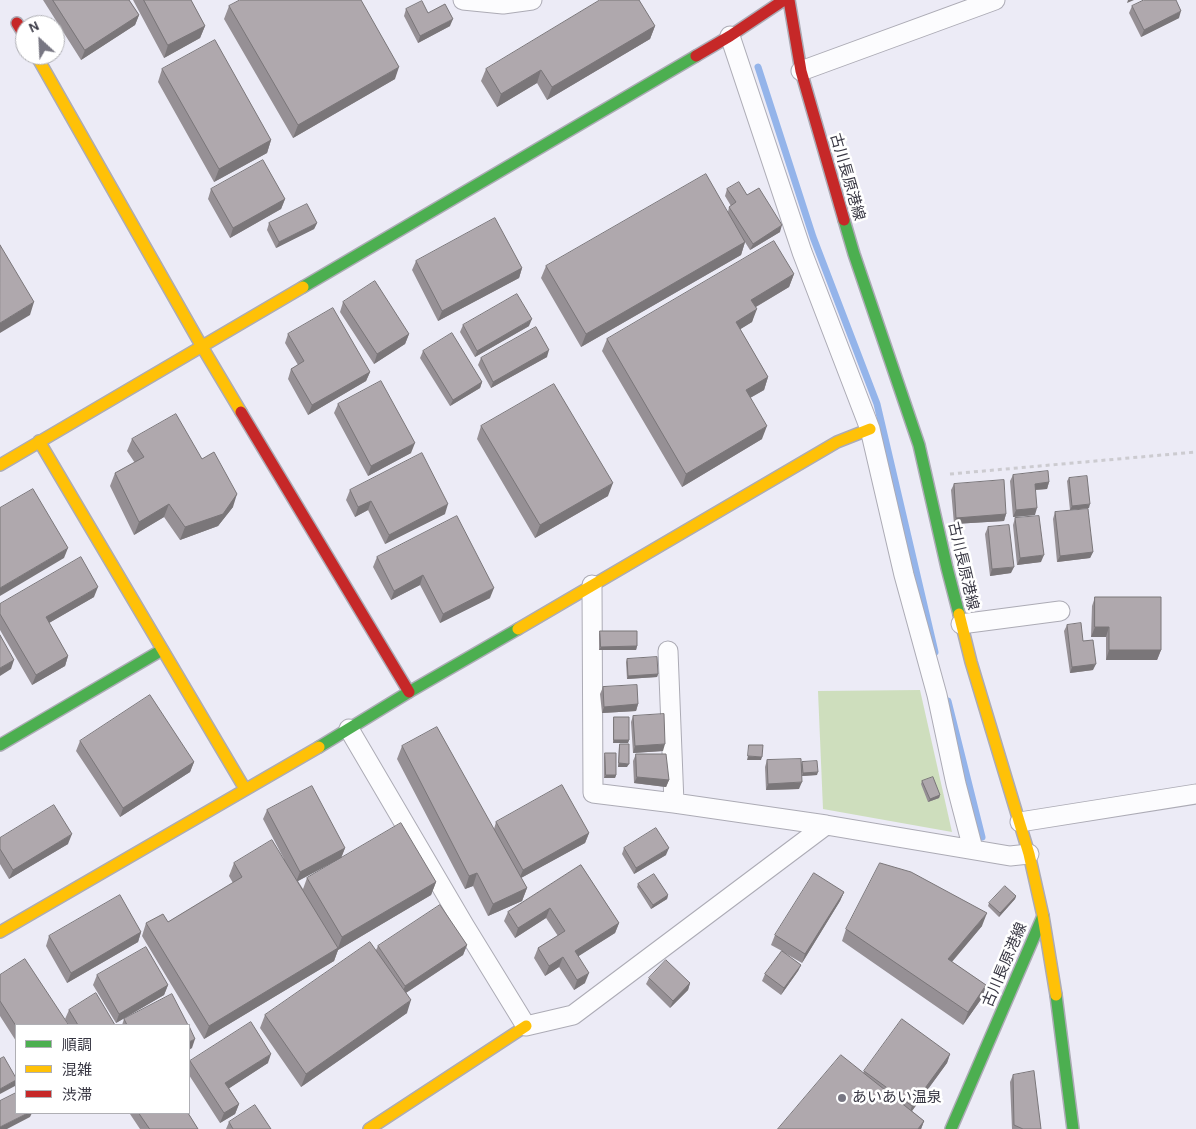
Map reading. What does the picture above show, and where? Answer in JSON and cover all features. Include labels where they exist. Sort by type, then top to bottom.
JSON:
[{"type":"street","points":[[463,0],[502,4],[532,0]]},
{"type":"street","points":[[0,464],[730,36],[784,0]]},
{"type":"street","name":"古川長原港線","points":[[789,0],[801,71],[851,245],[919,444],[947,568],[971,662],[1020,822],[1043,916],[951,1129]]},
{"type":"street","points":[[801,71],[996,0]]},
{"type":"street","points":[[730,36],[802,252],[870,429],[904,576],[937,695],[956,784],[973,849]]},
{"type":"street","points":[[42,65],[202,345],[409,692]]},
{"type":"street","points":[[0,932],[837,442],[870,429]]},
{"type":"street","points":[[39,441],[245,789]]},
{"type":"street","points":[[592,586],[593,793],[826,825],[1010,856],[1029,854]]},
{"type":"street","points":[[962,624],[1060,611]]},
{"type":"street","points":[[0,745],[162,650]]},
{"type":"street","points":[[668,651],[674,803]]},
{"type":"street","points":[[349,729],[464,925],[526,1026]]},
{"type":"street","points":[[1020,822],[1196,794]]},
{"type":"street","points":[[369,1129],[526,1026],[574,1015],[826,825]]},
{"type":"street","points":[[1043,916],[1053,973],[1073,1129]]},
{"type":"path","points":[[927,477],[1196,452]]},
{"type":"green space","points":[[920,690],[952,832],[823,809],[818,691]]},
{"type":"building","points":[[53,0],[129,0],[139,15],[85,50],[65,19],[65,15],[63,15]]},
{"type":"building","points":[[144,0],[191,0],[205,26],[168,45]]},
{"type":"building","points":[[240,0],[361,0],[399,67],[298,125],[229,6]]},
{"type":"building","points":[[600,0],[639,0],[655,26],[552,87],[541,70],[501,94],[486,69]]},
{"type":"building","points":[[1144,0],[1176,0],[1181,11],[1144,30],[1132,6]]},
{"type":"building","points":[[422,1],[428,13],[445,4],[453,19],[420,36],[406,9]]},
{"type":"building","points":[[215,40],[271,140],[219,169],[162,69]]},
{"type":"building","points":[[263,160],[285,199],[233,228],[211,189]]},
{"type":"building","points":[[706,174],[745,242],[586,334],[546,266]]},
{"type":"building","points":[[739,182],[747,195],[759,188],[782,225],[753,244],[729,207],[736,202],[727,189]]},
{"type":"building","points":[[307,204],[317,223],[279,242],[269,223]]},
{"type":"building","points":[[495,218],[522,268],[442,311],[416,261]]},
{"type":"building","points":[[774,241],[794,274],[751,300],[757,309],[736,322],[768,377],[746,390],[767,426],[686,474],[607,339]]},
{"type":"building","points":[[0,245],[34,302],[0,323]]},
{"type":"building","points":[[375,281],[409,334],[377,354],[343,302]]},
{"type":"building","points":[[517,294],[532,319],[477,351],[463,325]]},
{"type":"building","points":[[333,308],[370,372],[312,405],[291,369],[304,361],[288,334]]},
{"type":"building","points":[[536,327],[549,350],[493,382],[481,358]]},
{"type":"building","points":[[452,333],[482,382],[453,400],[423,351]]},
{"type":"building","points":[[381,381],[415,443],[371,466],[338,404]]},
{"type":"building","points":[[554,384],[613,483],[540,525],[481,426]]},
{"type":"building","points":[[176,414],[202,459],[214,452],[237,494],[223,514],[185,527],[169,504],[139,522],[115,473],[144,457],[132,439]]},
{"type":"building","points":[[422,453],[448,504],[389,535],[371,501],[358,507],[350,490]]},
{"type":"building","points":[[1048,471],[1049,482],[1035,484],[1037,508],[1016,510],[1013,475]]},
{"type":"building","points":[[1087,476],[1090,504],[1072,506],[1069,478]]},
{"type":"building","points":[[1004,480],[1006,514],[956,518],[954,484]]},
{"type":"building","points":[[33,489],[68,548],[0,588],[0,508]]},
{"type":"building","points":[[1088,509],[1093,552],[1060,556],[1055,512]]},
{"type":"building","points":[[457,516],[494,588],[443,614],[423,575],[394,591],[377,557]]},
{"type":"building","points":[[1039,516],[1044,555],[1020,558],[1015,518]]},
{"type":"building","points":[[1009,525],[1014,567],[992,569],[988,527]]},
{"type":"building","points":[[81,557],[98,587],[46,617],[68,656],[36,675],[0,614],[0,604]]},
{"type":"building","points":[[1095,597],[1161,597],[1161,650],[1109,650],[1109,627],[1095,627]]},
{"type":"building","points":[[1081,623],[1083,641],[1093,640],[1096,664],[1072,667],[1067,625]]},
{"type":"building","points":[[600,631],[637,631],[637,646],[601,647]]},
{"type":"building","points":[[0,635],[14,660],[0,668]]},
{"type":"building","points":[[657,657],[658,674],[628,676],[627,659]]},
{"type":"building","points":[[637,685],[638,704],[604,707],[603,687]]},
{"type":"building","points":[[150,695],[194,762],[123,808],[80,741]]},
{"type":"building","points":[[664,714],[665,744],[635,746],[633,716]]},
{"type":"building","points":[[614,717],[629,717],[629,740],[614,740]]},
{"type":"building","points":[[437,727],[527,888],[493,904],[477,873],[469,876],[402,746]]},
{"type":"building","points":[[620,744],[629,744],[629,764],[619,763]]},
{"type":"building","points":[[749,745],[763,745],[762,757],[748,756]]},
{"type":"building","points":[[605,753],[616,753],[616,775],[606,775]]},
{"type":"building","points":[[636,754],[666,754],[669,780],[637,777]]},
{"type":"building","points":[[801,759],[802,782],[768,784],[767,760]]},
{"type":"building","points":[[817,761],[818,772],[803,773],[802,762]]},
{"type":"building","points":[[933,777],[940,795],[930,799],[922,781]]},
{"type":"building","points":[[562,785],[589,833],[523,870],[496,822]]},
{"type":"building","points":[[312,786],[345,848],[300,872],[267,810]]},
{"type":"building","points":[[54,805],[72,834],[13,870],[0,849],[0,838]]},
{"type":"building","points":[[401,823],[436,882],[342,937],[307,878]]},
{"type":"building","points":[[656,828],[669,848],[636,868],[624,848]]},
{"type":"building","points":[[272,840],[338,948],[209,1026],[146,923],[163,914],[168,922],[242,877],[234,863]]},
{"type":"building","points":[[880,863],[911,872],[987,913],[948,959],[986,985],[968,1012],[846,929]]},
{"type":"building","points":[[581,865],[619,923],[575,951],[589,973],[577,980],[563,957],[549,966],[538,948],[565,931],[550,908],[518,928],[508,912]]},
{"type":"building","points":[[814,873],[844,892],[805,954],[775,935]]},
{"type":"building","points":[[654,874],[668,895],[653,905],[638,884]]},
{"type":"building","points":[[1005,886],[1016,896],[1000,913],[989,903]]},
{"type":"building","points":[[120,895],[141,932],[71,973],[49,936]]},
{"type":"building","points":[[440,905],[467,945],[405,986],[378,946]]},
{"type":"building","points":[[370,942],[411,1000],[306,1074],[265,1015]]},
{"type":"building","points":[[146,947],[168,985],[119,1014],[97,975]]},
{"type":"building","points":[[782,951],[801,965],[784,988],[765,974]]},
{"type":"building","points":[[25,959],[68,1024],[15,1024],[0,1001],[0,975]]},
{"type":"building","points":[[666,960],[690,983],[673,1001],[649,978]]},
{"type":"building","points":[[96,993],[114,1024],[77,1024],[69,1010]]},
{"type":"building","points":[[172,994],[187,1024],[126,1024],[124,1019]]},
{"type":"building","points":[[902,1019],[950,1054],[912,1106],[864,1071]]},
{"type":"building","points":[[251,1022],[271,1054],[225,1083],[239,1104],[224,1113],[190,1061]]},
{"type":"building","points":[[190,1028],[195,1039],[190,1042]]},
{"type":"building","name":"あいあい温泉","points":[[841,1055],[924,1121],[918,1129],[778,1129]]},
{"type":"building","points":[[4,1057],[15,1076],[15,1081],[0,1089],[0,1059]]},
{"type":"building","points":[[1034,1071],[1041,1129],[1023,1129],[1014,1125],[1013,1075]]},
{"type":"building","points":[[15,1094],[15,1114],[26,1114],[0,1127],[0,1101]]},
{"type":"building","points":[[255,1105],[271,1129],[233,1129],[229,1122]]},
{"type":"building","points":[[140,1114],[189,1114],[198,1129],[150,1129]]},
{"type":"waterway","points":[[758,67],[813,237],[877,404],[935,652]]},
{"type":"waterway","points":[[948,701],[982,837]]},
{"type":"traffic: fast","points":[[303,287],[696,56]]},
{"type":"traffic: fast","points":[[844,220],[919,445],[959,614]]},
{"type":"traffic: fast","points":[[319,747],[518,629]]},
{"type":"traffic: fast","points":[[0,745],[162,650]]},
{"type":"traffic: fast","points":[[951,1129],[1043,916]]},
{"type":"traffic: fast","points":[[1056,995],[1073,1129]]},
{"type":"traffic: slow","points":[[42,65],[241,412]]},
{"type":"traffic: slow","points":[[0,465],[303,287]]},
{"type":"traffic: slow","points":[[518,629],[837,442],[870,429]]},
{"type":"traffic: slow","points":[[39,441],[245,789]]},
{"type":"traffic: slow","points":[[959,614],[971,662],[1029,854],[1043,916],[1056,995]]},
{"type":"traffic: slow","points":[[0,932],[319,747]]},
{"type":"traffic: slow","points":[[369,1129],[526,1026]]},
{"type":"traffic: jam","points":[[696,56],[784,0]]},
{"type":"traffic: jam","points":[[789,0],[801,71],[844,220]]},
{"type":"traffic: jam","points":[[241,412],[409,692]]},
{"type":"place","name":"あいあい温泉","points":[[842,1098]]}]
